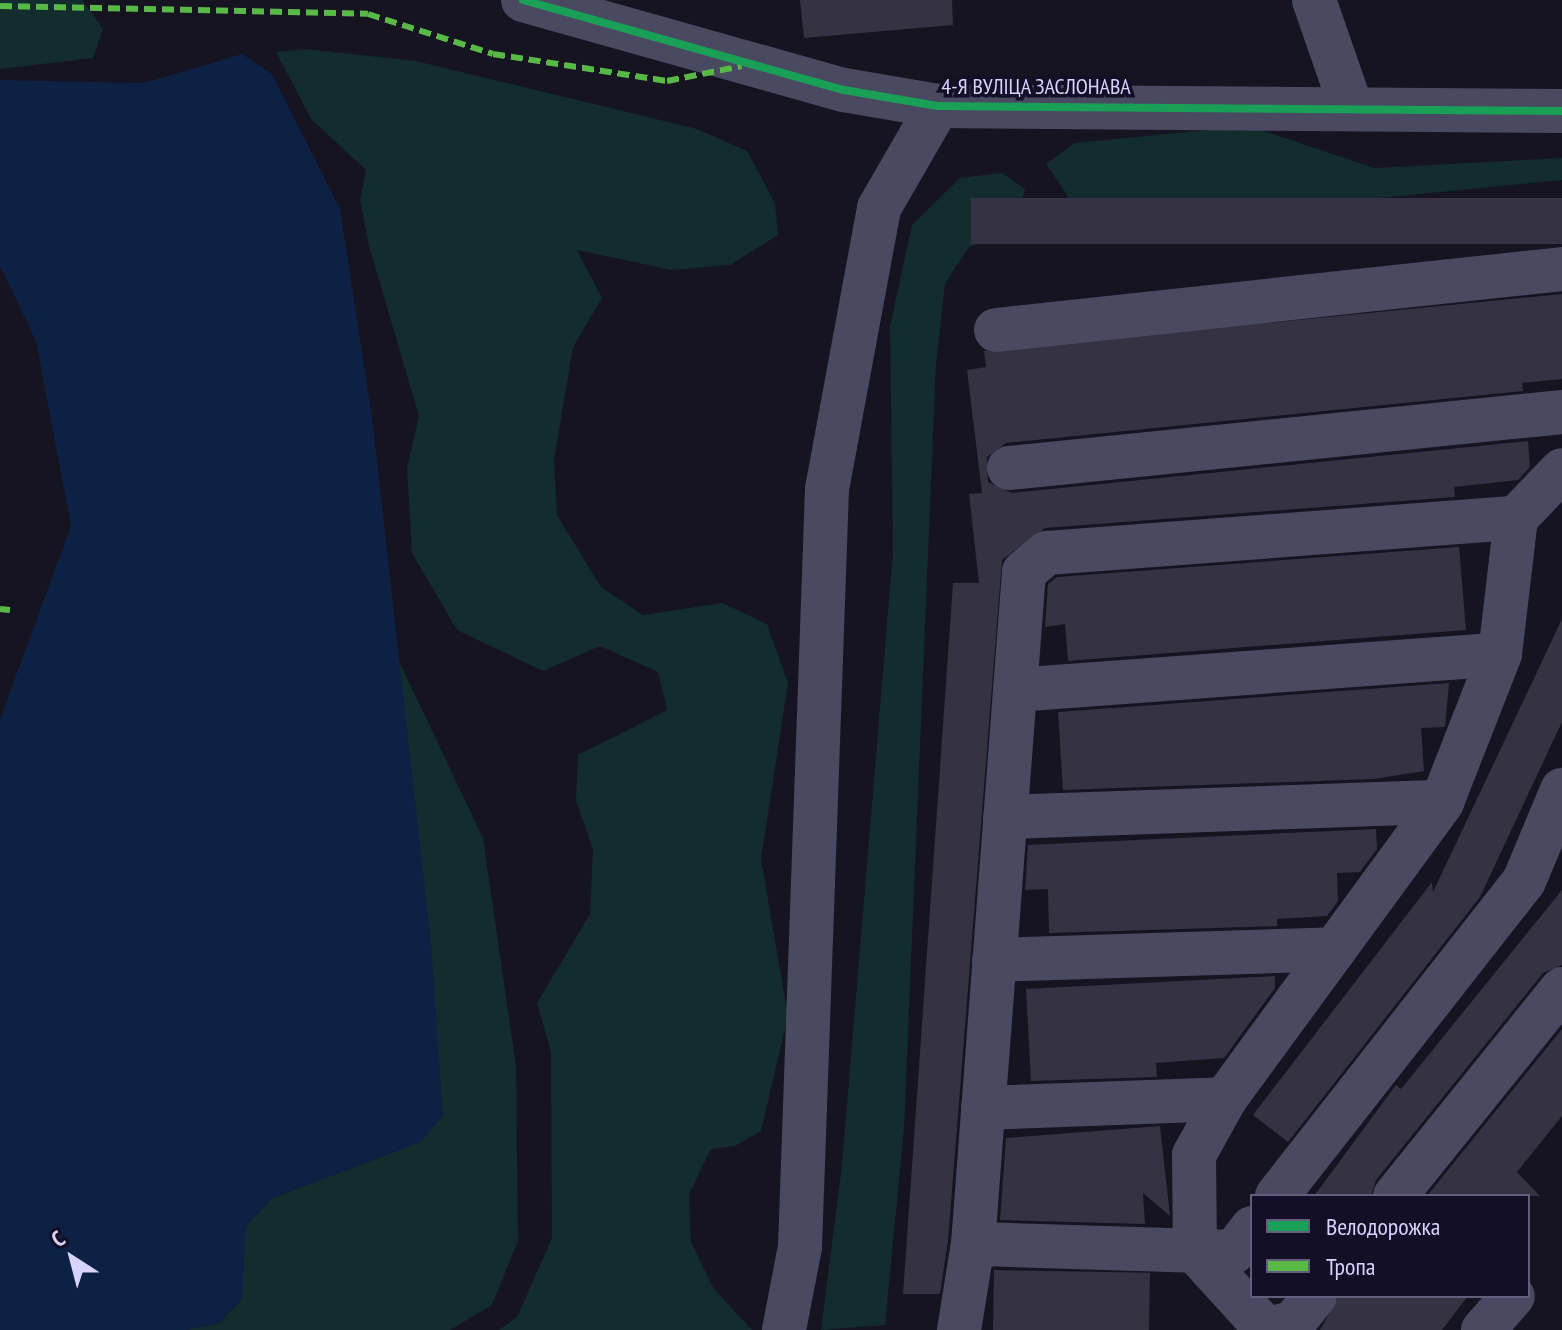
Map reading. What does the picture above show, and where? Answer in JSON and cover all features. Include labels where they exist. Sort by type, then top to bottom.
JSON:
[{"type":"street","name":"4-Я ВУЛІЦА ЗАСЛОНАВА","points":[[523,0],[844,90],[938,106],[1562,111]]},
{"type":"street","points":[[1314,0],[1351,107]]},
{"type":"street","points":[[784,1330],[800,1247],[827,489],[879,208],[938,106]]},
{"type":"street","points":[[996,330],[1562,269]]},
{"type":"street","points":[[1009,468],[1562,412]]},
{"type":"street","points":[[1313,1298],[1293,1323],[1266,1329],[1195,1251],[1194,1155],[1225,1099],[1442,802],[1500,654],[1516,518],[1562,470]]},
{"type":"street","points":[[959,1330],[973,1244],[1024,572],[1047,553],[1516,518]]},
{"type":"street","points":[[1015,690],[1500,654]]},
{"type":"street","points":[[1279,1194],[1524,881],[1562,790]]},
{"type":"street","points":[[1005,817],[1442,802]]},
{"type":"street","points":[[994,960],[1335,949]]},
{"type":"street","points":[[1397,1194],[1562,989]]},
{"type":"street","points":[[983,1108],[1225,1099]]},
{"type":"street","points":[[973,1244],[1233,1252],[1250,1231]]},
{"type":"street","points":[[1483,1330],[1510,1298]]},
{"type":"green space","points":[[0,0],[82,0],[103,29],[93,58],[0,69]]},
{"type":"green space","points":[[305,49],[416,61],[697,129],[747,151],[775,203],[778,235],[730,265],[672,270],[577,250],[602,298],[573,347],[554,460],[557,515],[601,587],[643,615],[722,603],[767,624],[788,683],[761,859],[788,1016],[761,1131],[735,1146],[711,1149],[689,1194],[691,1242],[714,1289],[752,1330],[499,1330],[517,1317],[552,1238],[551,1052],[537,1003],[590,914],[593,849],[576,801],[578,755],[667,710],[658,672],[600,646],[543,671],[457,630],[412,553],[407,468],[419,416],[369,246],[360,200],[366,170],[311,119],[276,52]]},
{"type":"green space","points":[[1249,126],[1374,168],[1562,158],[1562,180],[1070,229],[1059,208],[1068,196],[1046,164],[1075,143]]},
{"type":"green space","points":[[1002,173],[1025,189],[1016,226],[968,248],[945,284],[936,363],[904,1129],[885,1325],[821,1330],[842,1165],[893,551],[890,326],[912,225],[960,178]]},
{"type":"green space","points":[[395,653],[483,838],[516,1066],[518,1241],[492,1305],[450,1330],[186,1330],[219,1323],[242,1299],[245,1227],[272,1198],[420,1142],[431,942]]},
{"type":"water","points":[[242,54],[272,74],[340,209],[372,418],[431,942],[443,1116],[420,1142],[272,1198],[246,1227],[242,1298],[219,1323],[186,1330],[0,1330],[0,719],[71,526],[36,341],[0,266],[0,80],[144,83]]},
{"type":"building","points":[[800,0],[952,0],[953,25],[804,38]]},
{"type":"building","points":[[971,198],[1562,198],[1562,244],[971,244]]},
{"type":"building","points":[[1562,294],[1562,379],[1522,383],[1523,391],[1006,443],[987,457],[988,482],[1012,493],[1528,441],[1530,467],[1518,480],[1454,487],[1455,497],[1045,528],[1002,560],[948,1241],[940,1294],[903,1294],[953,583],[979,583],[969,494],[982,493],[967,370],[986,367],[984,351]]},
{"type":"building","points":[[1459,547],[1466,630],[1068,661],[1065,624],[1045,627],[1048,584],[1057,577]]},
{"type":"building","points":[[1562,619],[1562,722],[1480,897],[1288,1142],[1253,1115],[1432,882],[1433,892]]},
{"type":"building","points":[[1449,683],[1445,727],[1421,728],[1424,771],[1374,779],[1063,790],[1058,712]]},
{"type":"building","points":[[1376,829],[1377,849],[1360,872],[1337,873],[1338,901],[1327,916],[1277,919],[1277,926],[1049,933],[1048,889],[1025,890],[1028,845]]},
{"type":"building","points":[[1562,890],[1562,965],[1543,973],[1376,1180],[1372,1194],[1315,1194],[1396,1085],[1401,1089]]},
{"type":"building","points":[[1275,976],[1275,988],[1224,1058],[1156,1063],[1157,1077],[1031,1081],[1026,989]]},
{"type":"building","points":[[1562,1029],[1562,1116],[1517,1172],[1540,1196],[1429,1194]]},
{"type":"building","points":[[1160,1126],[1170,1216],[1143,1193],[1145,1224],[1000,1220],[1006,1138]]},
{"type":"building","points":[[994,1270],[1150,1273],[1149,1330],[993,1330]]},
{"type":"building","points":[[1338,1298],[1466,1298],[1442,1330],[1320,1330]]},
{"type":"marked path","points":[[0,6],[368,14],[493,54],[667,81],[742,66]]},
{"type":"marked path","points":[[0,609],[10,610]]},
{"type":"cycle path","points":[[523,0],[844,90],[938,106],[1562,111]]}]
